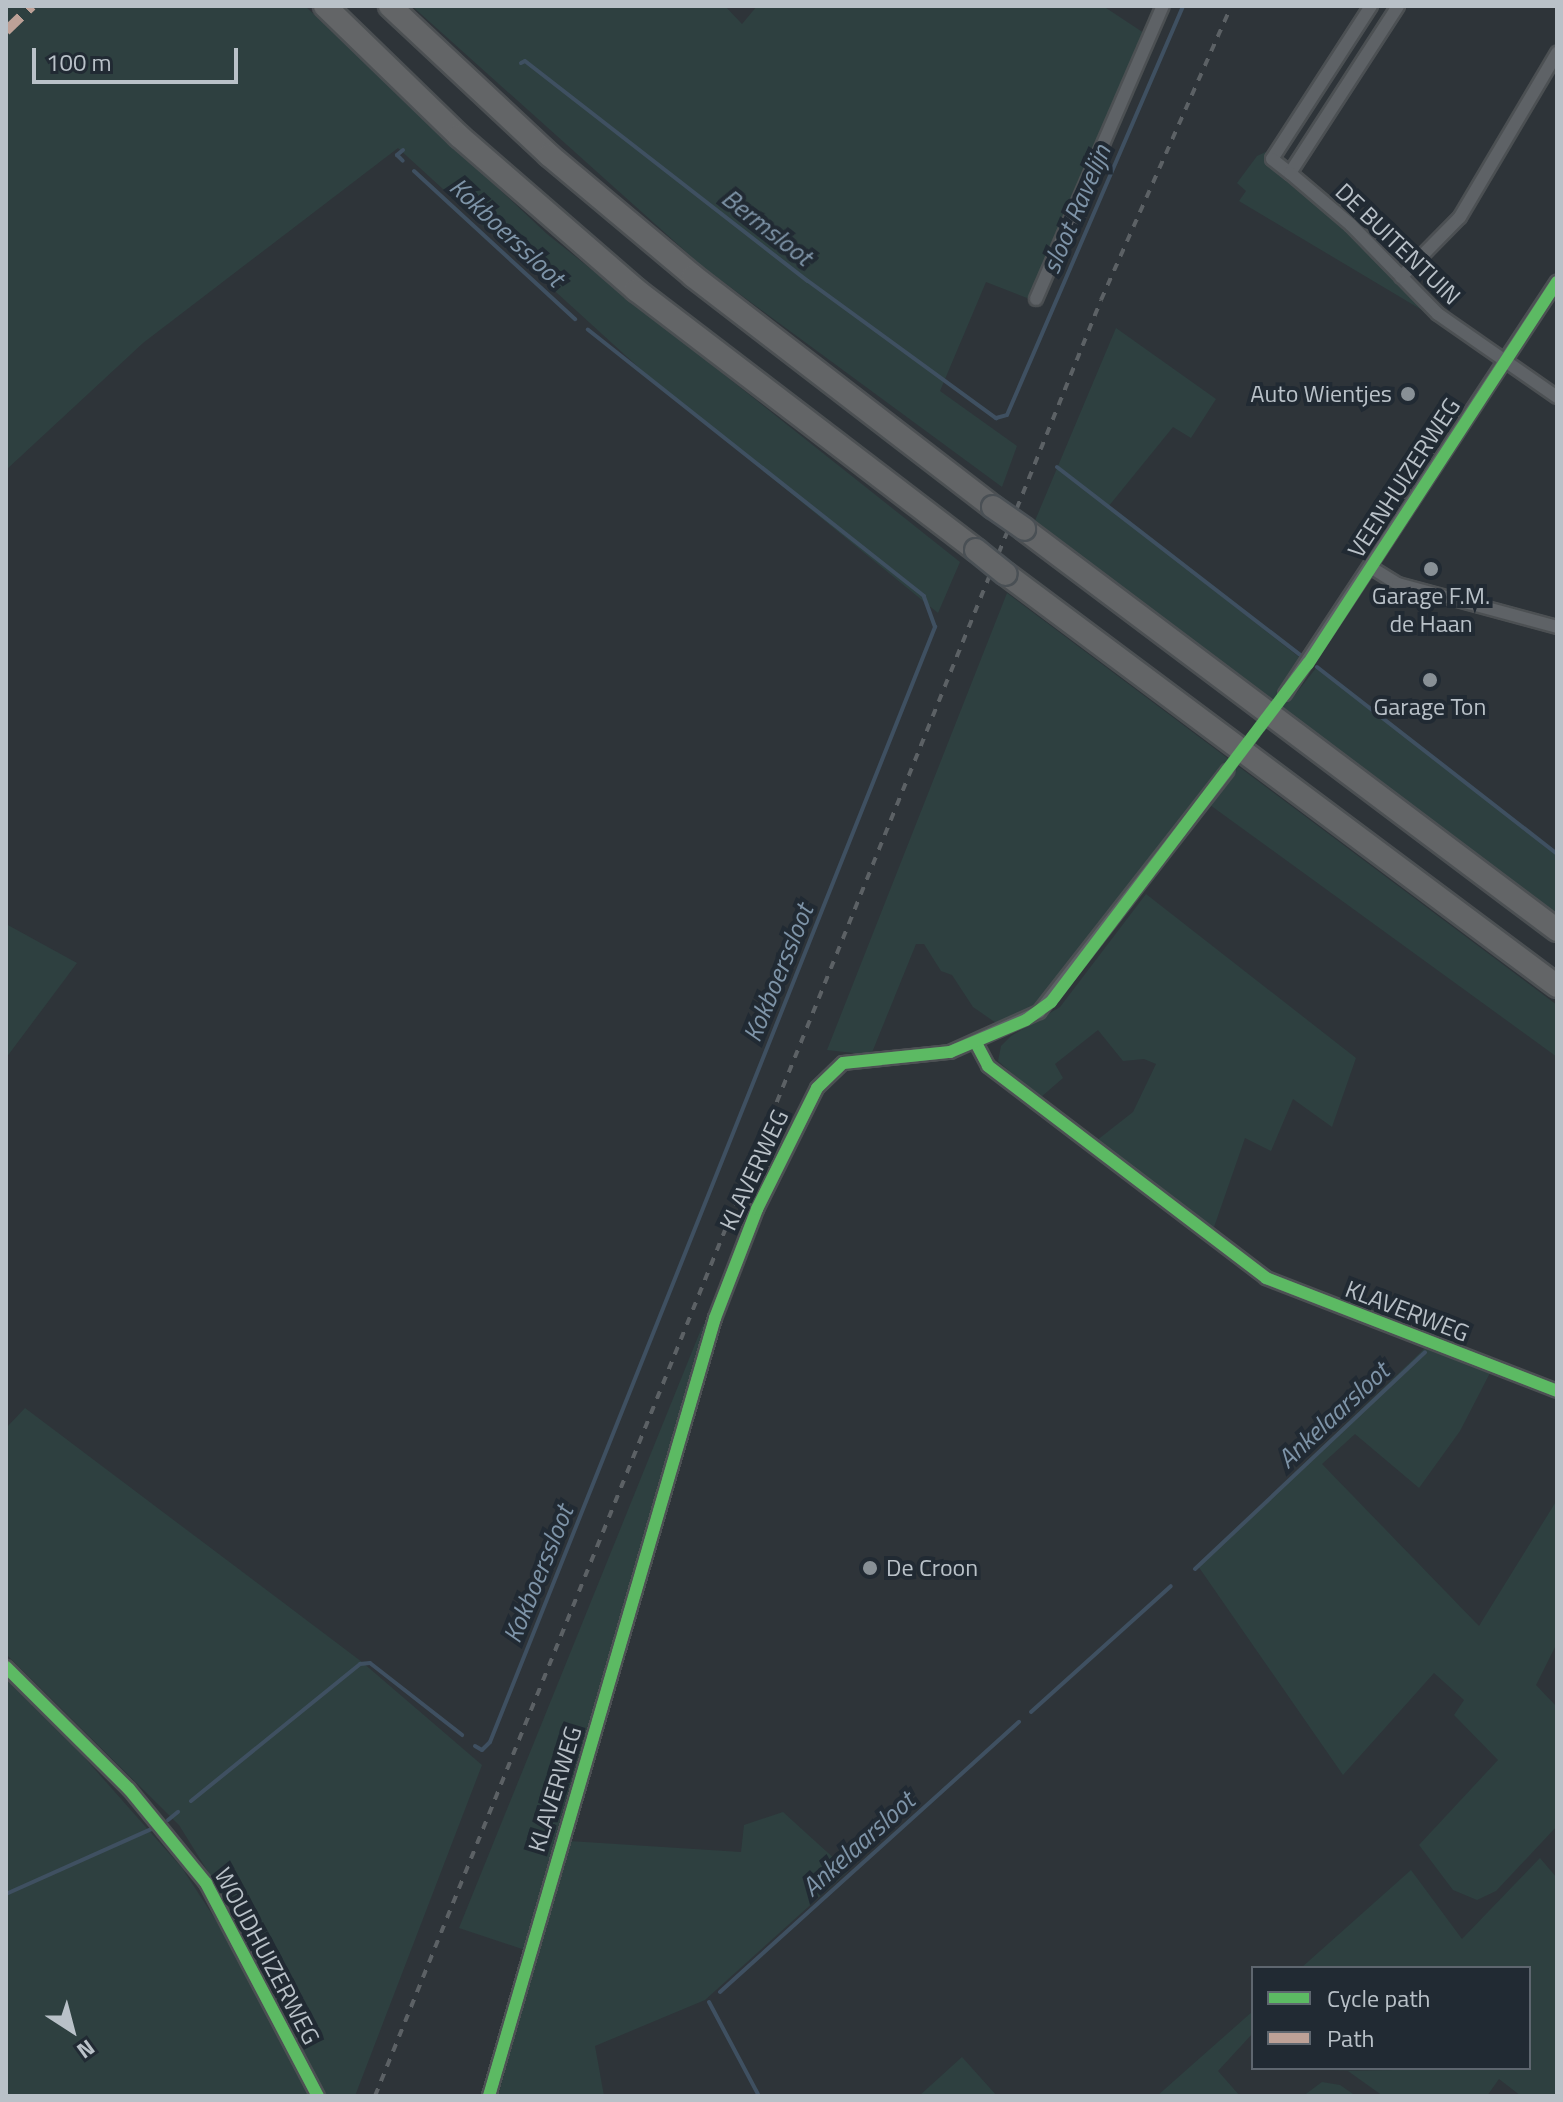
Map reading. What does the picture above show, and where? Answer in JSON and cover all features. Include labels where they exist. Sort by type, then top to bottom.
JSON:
[{"type":"highway","points":[[325,6],[459,136],[636,290],[1006,574],[1557,986]]},
{"type":"highway","points":[[390,6],[549,155],[693,276],[993,507],[1557,930]]},
{"type":"street","points":[[1036,299],[1163,6]]},
{"type":"street","points":[[1371,6],[1272,159],[1290,173],[1398,6]]},
{"type":"street","points":[[1401,277],[1460,217],[1557,53]]},
{"type":"street","name":"DE BUITENTUIN","points":[[1290,173],[1438,314],[1507,359],[1557,397]]},
{"type":"street","name":"VEENHUIZERWEG","points":[[1285,694],[1372,568],[1557,282]]},
{"type":"street","points":[[1372,568],[1398,584],[1557,627]]},
{"type":"street","points":[[976,1043],[1026,1020],[1051,1002],[1227,771]]},
{"type":"street","name":"KLAVERWEG","points":[[489,2096],[715,1318],[757,1209],[817,1088],[837,1067],[950,1052],[976,1043],[988,1066],[1266,1278],[1557,1391]]},
{"type":"street","name":"WOUDHUIZERWEG","points":[[6,1667],[129,1789],[206,1883],[318,2096]]},
{"type":"shaded area","points":[[6,6],[305,6],[547,234],[960,562],[938,613],[659,386],[398,148],[143,343],[6,470]]},
{"type":"shaded area","points":[[412,6],[725,6],[742,24],[757,6],[1103,6],[1147,35],[1101,128],[1032,300],[986,282],[940,391],[1017,446],[1002,487],[703,267]]},
{"type":"shaded area","points":[[1272,149],[1268,162],[1325,207],[1432,316],[1239,201],[1246,191],[1237,183],[1257,156]]},
{"type":"shaded area","points":[[1116,328],[1216,399],[1191,438],[1173,427],[1108,507],[1304,661],[1279,690],[1291,700],[1316,668],[1557,854],[1557,914],[1034,523]]},
{"type":"shaded area","points":[[1007,593],[1557,1005],[1557,1057],[1210,805],[1233,775],[1222,766],[1043,1003],[999,1025],[973,1007],[952,975],[941,971],[924,944],[916,944],[871,1055],[827,1050]]},
{"type":"shaded area","points":[[1146,894],[1356,1058],[1332,1127],[1293,1099],[1271,1151],[1245,1138],[1213,1230],[1096,1141],[1133,1112],[1156,1064],[1144,1059],[1123,1061],[1098,1030],[1055,1064],[1063,1078],[1040,1098],[998,1061],[1001,1046],[1011,1036],[1060,1007]]},
{"type":"shaded area","points":[[6,924],[77,963],[6,1058]]},
{"type":"shaded area","points":[[712,1310],[525,1950],[459,1928],[702,1327]]},
{"type":"shaded area","points":[[1426,1347],[1491,1371],[1460,1431],[1419,1488],[1355,1434],[1322,1464],[1479,1626],[1557,1500],[1557,1643],[1536,1685],[1557,1707],[1557,1826],[1496,1891],[1477,1900],[1453,1890],[1419,1845],[1498,1760],[1454,1715],[1464,1700],[1434,1673],[1343,1775],[1198,1566]]},
{"type":"shaded area","points":[[25,1408],[362,1662],[482,1765],[355,2096],[325,2096],[246,1933],[179,1825],[6,1654],[6,1428]]},
{"type":"shaded area","points":[[6,1679],[76,1748],[182,1868],[221,1928],[310,2096],[6,2096]]},
{"type":"shaded area","points":[[783,1812],[848,1871],[705,2000],[595,2046],[604,2096],[498,2096],[569,1841],[741,1852],[744,1825]]},
{"type":"shaded area","points":[[1540,1858],[1557,1878],[1557,2096],[1521,2096],[1499,2079],[1487,2096],[1383,2096],[1348,2071],[1328,2071],[1531,2070],[1531,1966],[1303,1966],[1411,1870],[1462,1939]]},
{"type":"shaded area","points":[[1251,2013],[1251,2035],[1218,2071],[1240,2096],[1157,2096]]},
{"type":"shaded area","points":[[962,2057],[997,2096],[919,2096]]},
{"type":"shaded area","points":[[1322,2082],[1340,2085],[1356,2096],[1303,2096]]},
{"type":"waterway","name":"Bermsloot","points":[[521,63],[525,61],[808,281],[996,418],[1007,415],[1183,6]]},
{"type":"waterway","name":"Kokboerssloot","points":[[403,150],[397,155],[403,161]]},
{"type":"waterway","name":"Kokboerssloot","points":[[414,171],[575,319]]},
{"type":"waterway","name":"Kokboerssloot","points":[[475,1746],[482,1750],[490,1742],[935,627],[924,596],[588,330]]},
{"type":"waterway","points":[[1057,467],[1303,657]]},
{"type":"waterway","points":[[1317,667],[1557,854]]},
{"type":"waterway","name":"Ankelaarsloot","points":[[1195,1569],[1425,1352]]},
{"type":"waterway","name":"Ankelaarsloot","points":[[1031,1712],[1171,1586]]},
{"type":"waterway","name":"Kokboerssloot","points":[[191,1801],[360,1664],[370,1663],[462,1735]]},
{"type":"waterway","name":"Ankelaarsloot","points":[[720,1992],[1019,1722]]},
{"type":"waterway","name":"Kokboerssloot","points":[[168,1820],[178,1812]]},
{"type":"waterway","name":"Kokboerssloot","points":[[6,1894],[151,1829]]},
{"type":"waterway","name":"Ankelaarsloot","points":[[709,2002],[759,2096]]},
{"type":"tunnel","points":[[1227,771],[1285,694]]},
{"type":"railway","points":[[375,2096],[1101,300],[1231,6]]},
{"type":"marked path","points":[[6,31],[32,6]]},
{"type":"cycle path","points":[[489,2096],[715,1318],[757,1209],[817,1088],[843,1063],[950,1052],[1026,1020],[1051,1002],[1308,664],[1557,282]]},
{"type":"cycle path","points":[[976,1043],[988,1066],[1266,1278],[1557,1391]]},
{"type":"cycle path","points":[[6,1667],[129,1789],[206,1883],[318,2096]]},
{"type":"place","name":"Auto Wientjes","points":[[1408,394]]},
{"type":"place","name":"Garage F.M. de Haan","points":[[1431,569]]},
{"type":"place","name":"Garage Ton","points":[[1430,680]]},
{"type":"place","name":"De Croon","points":[[870,1568]]},
{"type":"water label","name":"sloot Ravelijn","points":[[1076,209]]}]
